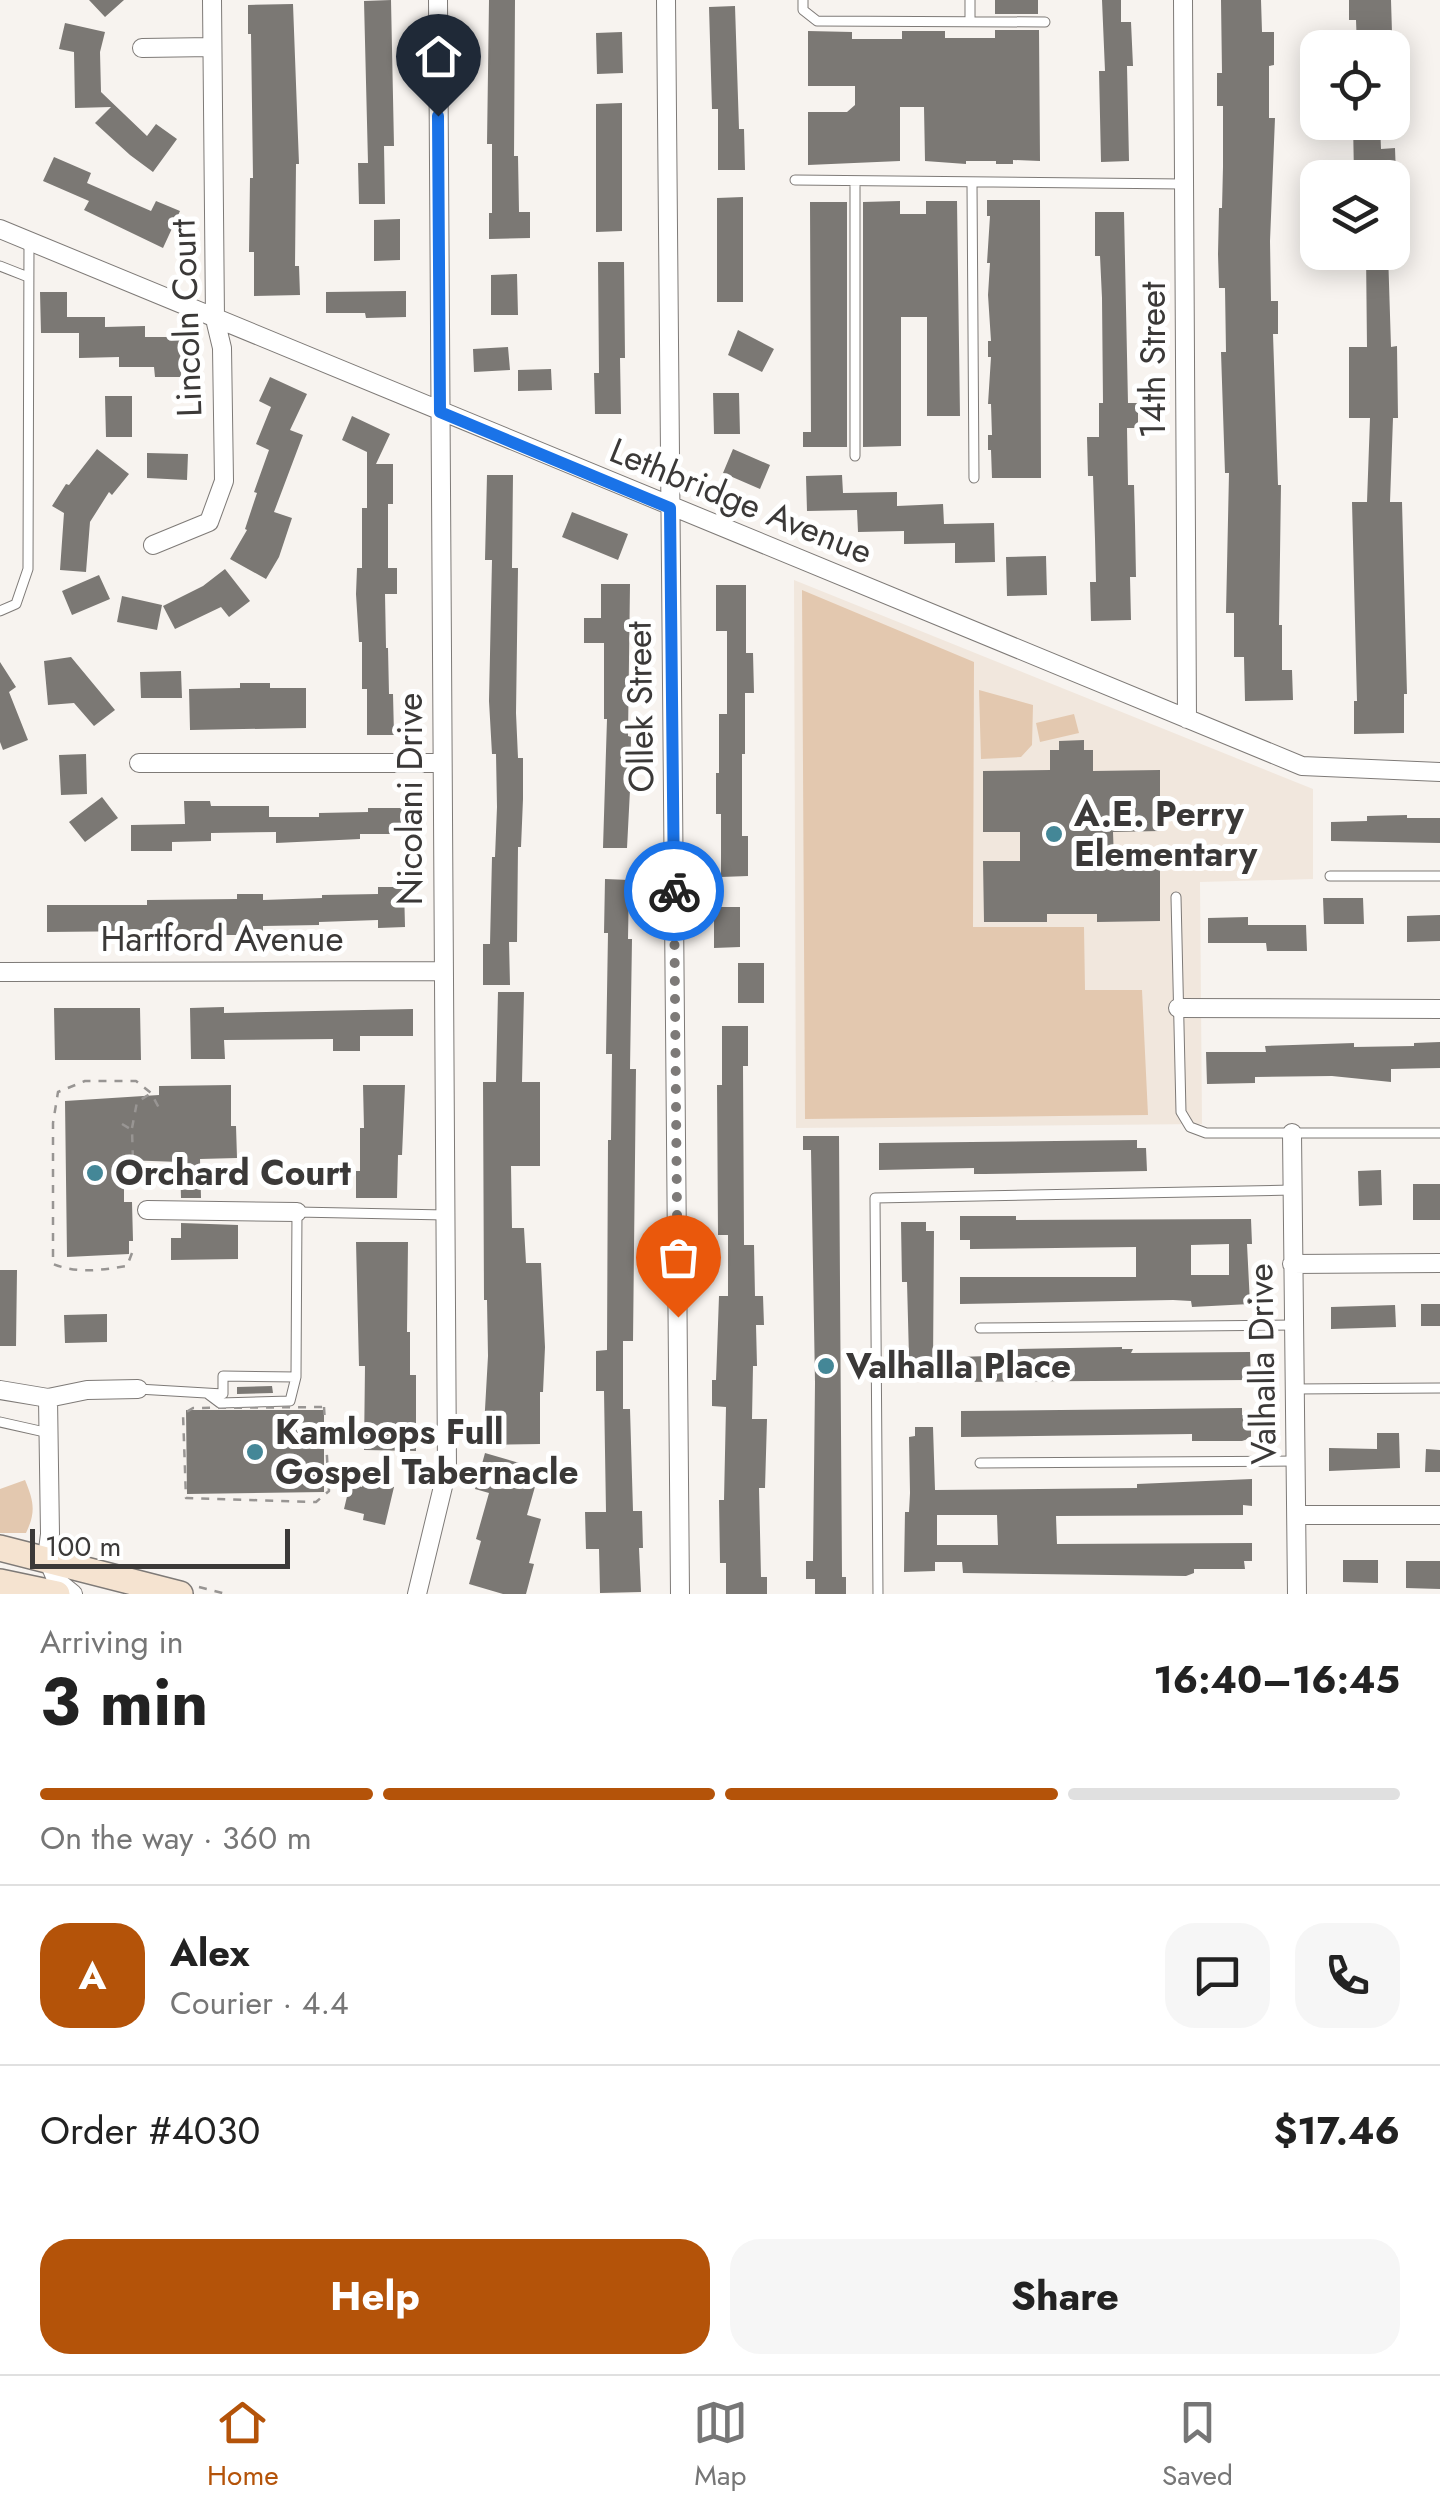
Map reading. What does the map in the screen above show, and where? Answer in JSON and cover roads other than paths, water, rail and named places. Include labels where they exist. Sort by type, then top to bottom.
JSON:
[{"type":"main road","points":[[0,1548],[185,1589]]},
{"type":"main road","points":[[0,1582],[57,1594]]},
{"type":"street","name":"Lincoln Court","points":[[153,545],[210,522],[224,481],[222,348],[215,319],[212,0]]},
{"type":"street","name":"Nicolani Drive","points":[[417,1594],[448,1470],[438,0]]},
{"type":"street","name":"Ollek Street","points":[[666,0],[680,1594]]},
{"type":"street","name":"14th Street","points":[[1183,0],[1187,719]]},
{"type":"street","points":[[142,48],[212,47]]},
{"type":"street","name":"Lethbridge Avenue","points":[[0,229],[1302,766],[1440,772]]},
{"type":"street","points":[[140,763],[442,762]]},
{"type":"street","name":"Hartford Avenue","points":[[0,972],[444,971]]},
{"type":"street","points":[[1178,1008],[1440,1009]]},
{"type":"street","name":"Valhalla Drive","points":[[1292,1133],[1297,1594]]},
{"type":"street","points":[[147,1210],[296,1212]]},
{"type":"street","points":[[1292,1264],[1440,1263]]},
{"type":"street","points":[[0,1390],[48,1398],[87,1390],[138,1389]]},
{"type":"street","points":[[48,1398],[47,1558],[57,1580],[73,1594]]},
{"type":"street","points":[[1297,1515],[1440,1516]]},
{"type":"lane","points":[[803,0],[803,10],[817,21],[1044,22]]},
{"type":"lane","points":[[970,0],[970,22]]},
{"type":"lane","points":[[796,180],[1184,184]]},
{"type":"lane","points":[[855,182],[855,456]]},
{"type":"lane","points":[[972,184],[974,478]]},
{"type":"lane","points":[[0,611],[16,604],[28,569],[28,241]]},
{"type":"lane","points":[[0,266],[28,277]]},
{"type":"lane","points":[[1330,876],[1440,876]]},
{"type":"lane","points":[[1176,898],[1181,1112],[1190,1127],[1206,1134],[1440,1133]]},
{"type":"lane","points":[[878,1594],[875,1198],[1292,1190]]},
{"type":"lane","points":[[208,1394],[220,1403],[290,1401],[296,1377],[296,1212],[446,1215]]},
{"type":"lane","points":[[980,1328],[1294,1325]]},
{"type":"lane","points":[[138,1389],[223,1394],[223,1376],[296,1377]]},
{"type":"lane","points":[[1295,1389],[1440,1388]]},
{"type":"lane","points":[[0,1422],[49,1433]]},
{"type":"lane","points":[[980,1463],[1296,1462]]},
{"type":"place","name":"A.E. Perry Elementary","points":[[1054,834]]},
{"type":"place","name":"Orchard Court","points":[[95,1173]]},
{"type":"place","name":"Valhalla Place","points":[[826,1366]]},
{"type":"place","name":"Kamloops Full Gospel Tabernacle","points":[[255,1452]]}]
